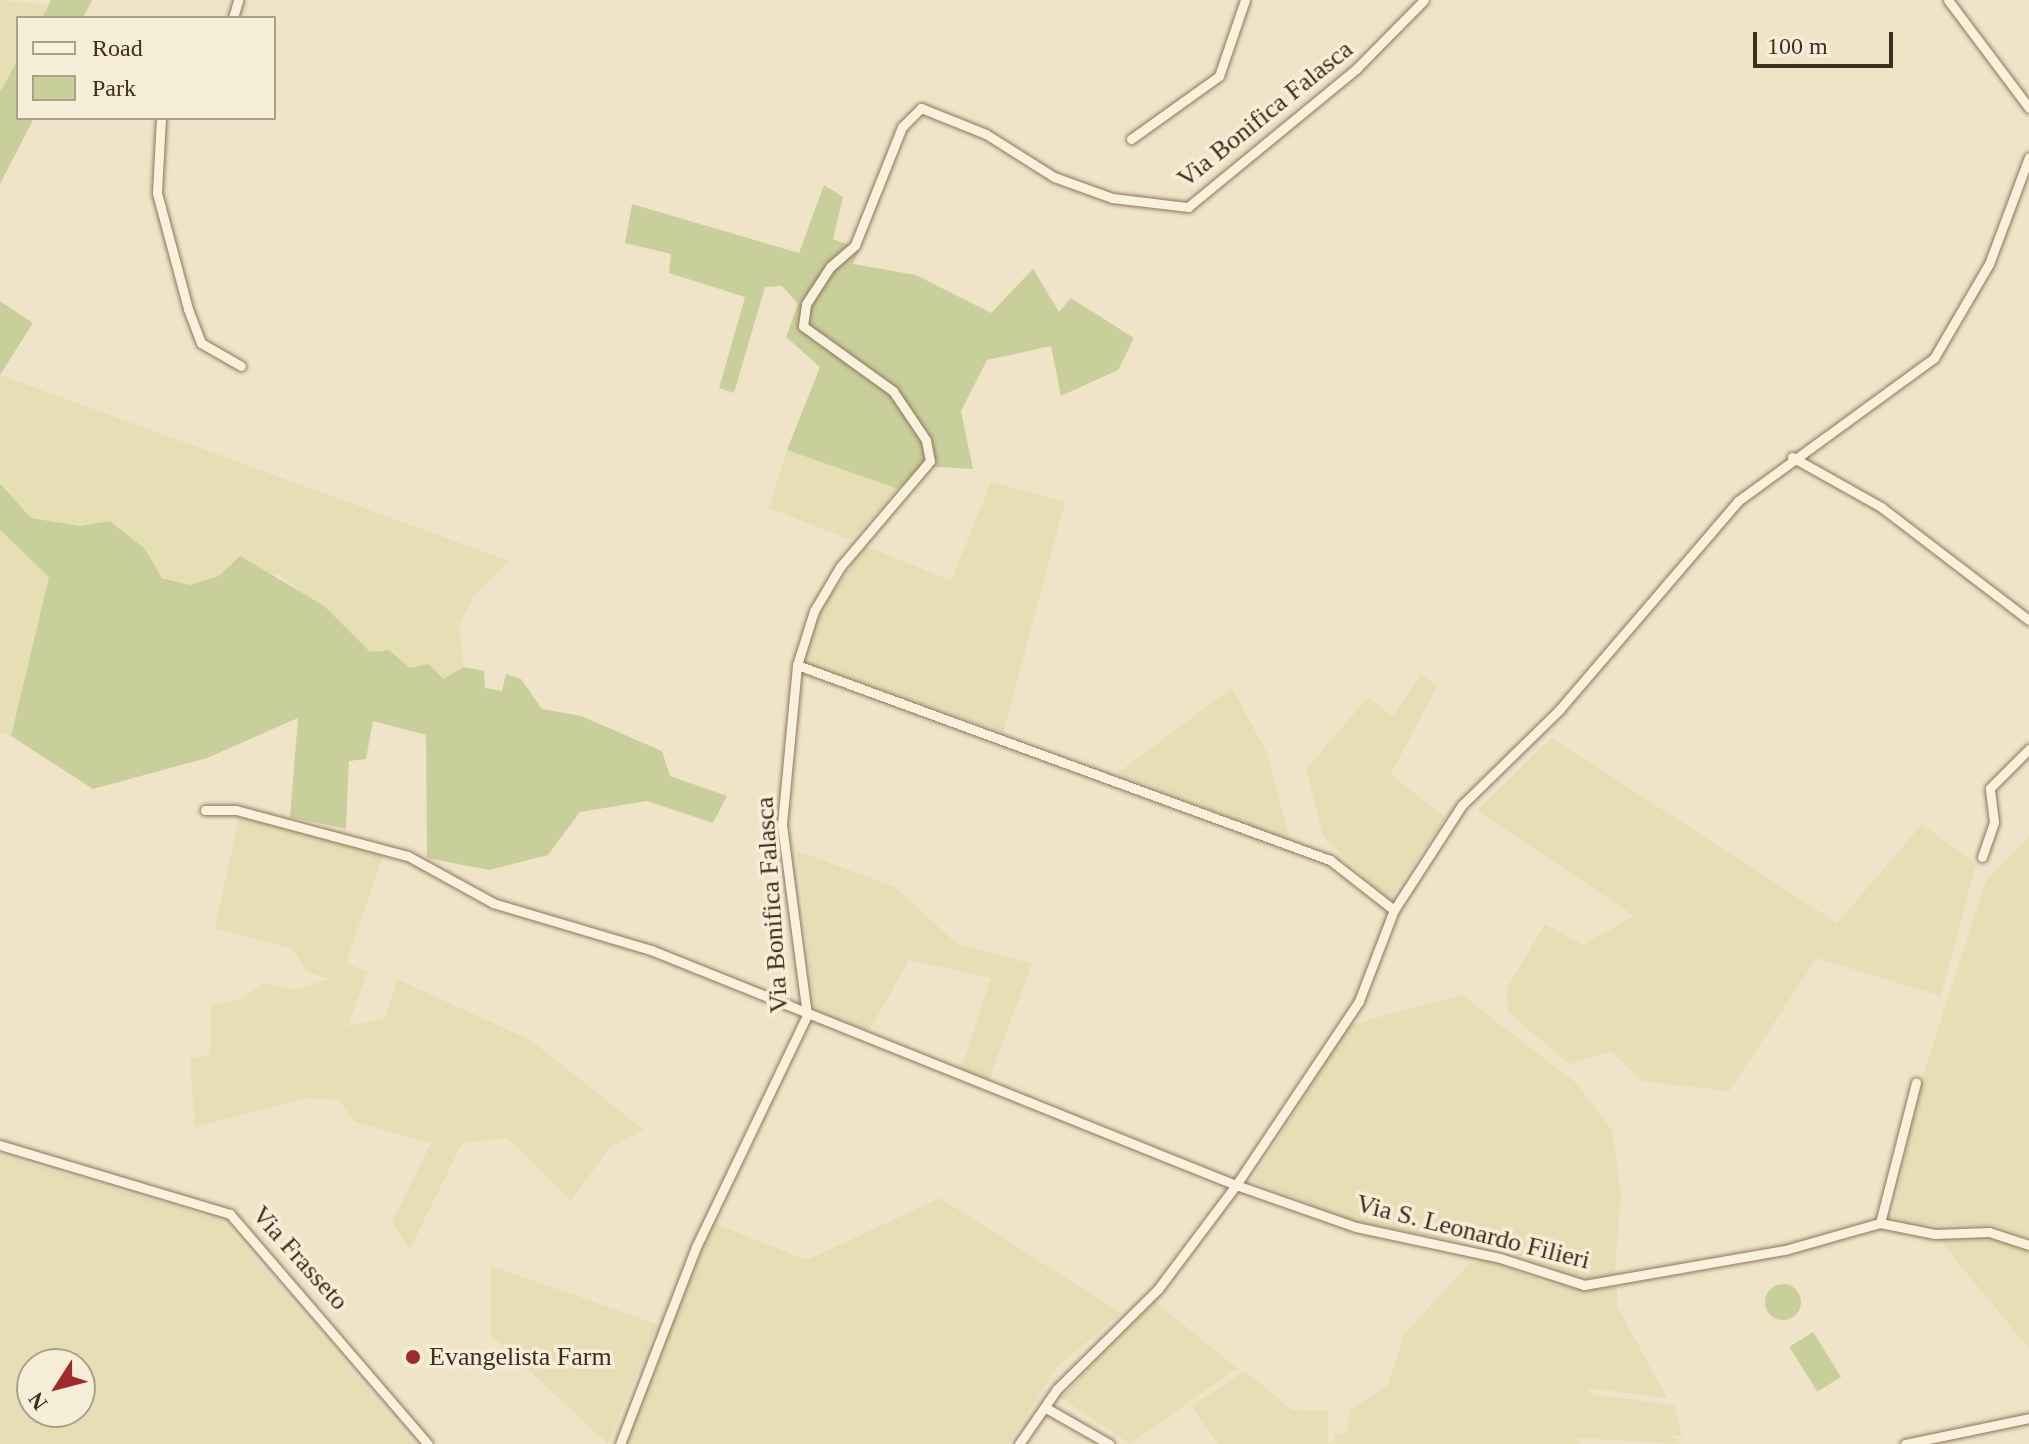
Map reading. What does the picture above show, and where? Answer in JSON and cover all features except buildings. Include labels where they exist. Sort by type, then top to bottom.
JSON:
[{"type":"street","points":[[1131,139],[1219,76],[1245,0]]},
{"type":"street","name":"Via Bonifica Falasca","points":[[620,1444],[696,1247],[807,1015],[782,824],[797,665],[814,611],[840,567],[930,461],[926,440],[893,391],[803,326],[806,304],[830,267],[855,245],[912,114],[921,108],[944,114],[1054,177],[1112,198],[1188,207],[1357,68],[1424,0]]},
{"type":"street","points":[[1948,0],[2029,108]]},
{"type":"street","points":[[161,120],[157,193],[188,309],[201,343],[241,366]]},
{"type":"street","points":[[1019,1444],[1046,1408],[1158,1289],[1236,1185],[1359,1001],[1394,910],[1462,805],[1569,699],[1738,501],[1792,457],[1934,358],[1989,264],[2029,157]]},
{"type":"street","points":[[1792,457],[1881,507],[2029,620]]},
{"type":"street","points":[[797,665],[1330,860],[1394,910]]},
{"type":"street","points":[[1982,857],[1994,822],[1990,788],[2029,749]]},
{"type":"street","name":"Via S. Leonardo Filieri","points":[[205,810],[236,810],[365,841],[493,903],[651,950],[1236,1185],[1356,1227],[1500,1258],[1566,1283],[1630,1282],[1880,1223]]},
{"type":"street","points":[[1916,1083],[1880,1223],[1935,1234],[1989,1232],[2029,1245]]},
{"type":"street","name":"Via Frasseto","points":[[0,1145],[230,1214],[428,1444]]},
{"type":"street","points":[[1046,1408],[1109,1444]]},
{"type":"street","points":[[1905,1444],[2029,1418]]},
{"type":"shaded area","points":[[0,0],[49,5],[43,16],[16,16],[16,64],[0,92]]},
{"type":"shaded area","points":[[0,375],[509,561],[474,596],[459,625],[464,667],[443,679],[410,668],[389,650],[370,652],[279,574],[190,585],[162,577],[145,549],[110,521],[80,526],[31,518],[0,482]]},
{"type":"shaded area","points":[[787,450],[898,489],[851,540],[769,508]]},
{"type":"shaded area","points":[[991,482],[1065,502],[1003,733],[804,662],[815,618],[866,546],[951,581]]},
{"type":"shaded area","points":[[0,530],[49,577],[11,736],[0,732]]},
{"type":"shaded area","points":[[1421,674],[1437,686],[1391,774],[1445,818],[1388,901],[1323,836],[1306,769],[1368,697],[1393,717]]},
{"type":"shaded area","points":[[1232,688],[1267,753],[1290,840],[1116,774]]},
{"type":"shaded area","points":[[1552,738],[1837,923],[1922,824],[1976,864],[1941,996],[1817,958],[1729,1091],[1642,1081],[1611,1051],[1569,1064],[1508,1012],[1507,988],[1545,924],[1583,945],[1634,916],[1477,810]]},
{"type":"shaded area","points":[[239,817],[384,853],[346,963],[367,972],[348,1026],[385,1019],[397,979],[530,1040],[644,1130],[610,1147],[571,1201],[508,1138],[462,1143],[410,1249],[392,1222],[431,1143],[354,1122],[339,1100],[307,1098],[195,1127],[190,1059],[210,1054],[211,1005],[242,999],[264,983],[295,990],[328,979],[306,971],[293,949],[215,928]]},
{"type":"shaded area","points":[[2029,836],[2029,1237],[1994,1225],[1912,1225],[1893,1217],[1919,1087],[1986,881]]},
{"type":"shaded area","points":[[797,851],[895,887],[957,944],[1032,964],[989,1079],[961,1070],[991,978],[909,960],[869,1031],[815,1011]]},
{"type":"shaded area","points":[[1462,995],[1576,1083],[1612,1130],[1621,1194],[1614,1278],[1576,1278],[1509,1251],[1354,1221],[1252,1181],[1349,1025]]},
{"type":"shaded area","points":[[0,1155],[222,1221],[414,1444],[0,1444]]},
{"type":"shaded area","points":[[940,1198],[1121,1313],[1057,1367],[1008,1444],[625,1444],[711,1222],[807,1260]]},
{"type":"shaded area","points":[[1991,1237],[2029,1250],[2029,1349],[1938,1238]]},
{"type":"shaded area","points":[[1487,1259],[1548,1284],[1617,1288],[1617,1306],[1667,1398],[1588,1388],[1593,1395],[1674,1405],[1682,1436],[1670,1435],[1681,1444],[1578,1438],[1580,1444],[1335,1444],[1335,1435],[1347,1432],[1350,1410],[1388,1385],[1404,1334],[1469,1264]]},
{"type":"shaded area","points":[[491,1266],[657,1324],[608,1444],[490,1334]]},
{"type":"shaded area","points":[[1153,1300],[1237,1368],[1130,1444],[1061,1398]]},
{"type":"shaded area","points":[[1245,1371],[1292,1410],[1328,1411],[1328,1442],[1335,1444],[1218,1444],[1191,1406]]},
{"type":"green space","points":[[51,0],[92,0],[84,16],[43,16]]},
{"type":"green space","points":[[16,64],[16,120],[33,120],[0,184],[0,92]]},
{"type":"green space","points":[[824,185],[843,197],[833,239],[860,249],[853,264],[916,275],[991,313],[1033,269],[1059,312],[1071,298],[1134,338],[1118,370],[1061,396],[1051,346],[987,360],[961,411],[973,469],[922,466],[898,489],[787,450],[820,367],[786,337],[798,304],[782,286],[765,287],[734,393],[719,388],[745,297],[669,273],[671,254],[625,243],[632,204],[799,253]]},
{"type":"green space","points":[[0,301],[33,323],[0,375]]},
{"type":"green space","points":[[0,483],[31,518],[80,526],[110,521],[145,549],[162,578],[190,585],[219,576],[240,556],[324,606],[370,652],[389,650],[410,668],[429,664],[443,679],[464,667],[484,671],[485,688],[502,691],[506,674],[521,679],[542,709],[581,716],[662,751],[670,776],[727,796],[713,823],[647,801],[580,812],[548,855],[489,870],[427,858],[426,735],[373,721],[366,759],[349,761],[346,829],[290,817],[298,718],[207,758],[93,789],[11,736],[49,577],[0,530]]},
{"type":"green space","points":[[1783,1284],[1795,1290],[1801,1302],[1795,1314],[1783,1320],[1771,1314],[1765,1302],[1771,1290]]},
{"type":"green space","points":[[1813,1332],[1841,1377],[1817,1392],[1789,1347]]},
{"type":"place","name":"Evangelista Farm","points":[[413,1357]]}]
